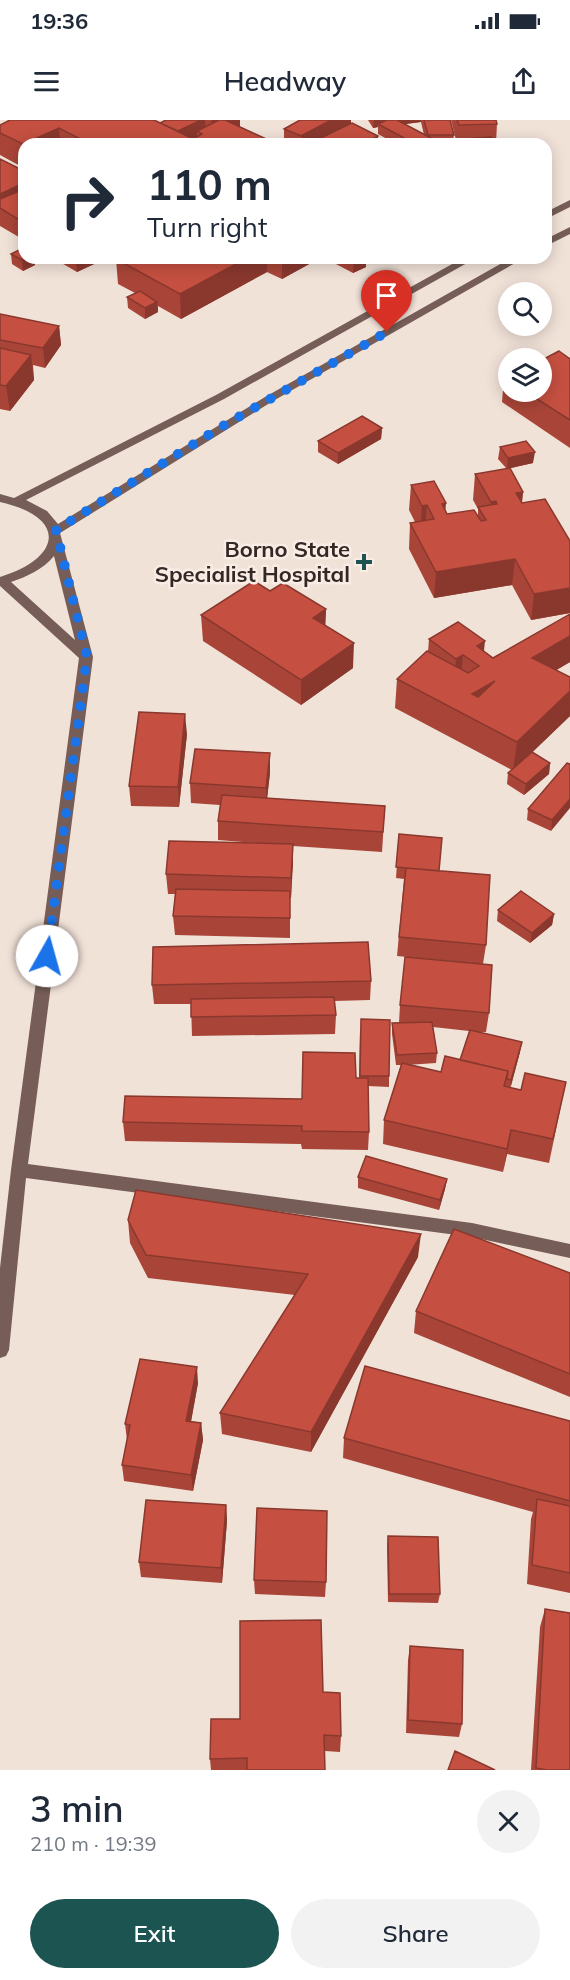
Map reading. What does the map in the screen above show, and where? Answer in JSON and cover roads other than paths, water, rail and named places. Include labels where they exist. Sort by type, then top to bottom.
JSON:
[{"type":"main road","points":[[552,213],[570,203]]},
{"type":"main road","points":[[552,240],[570,230]]},
{"type":"main road","points":[[18,500],[220,397],[460,264]]},
{"type":"main road","points":[[1,581],[23,575],[40,565],[51,553],[56,535],[269,399],[508,264]]},
{"type":"main road","points":[[0,498],[18,500],[36,507],[49,517],[56,535],[87,657],[19,1170],[0,1350]]},
{"type":"main road","points":[[1,581],[87,657]]},
{"type":"main road","points":[[19,1170],[472,1230],[570,1251]]},
{"type":"place","name":"Borno State Specialist Hospital","points":[[364,562]]}]
